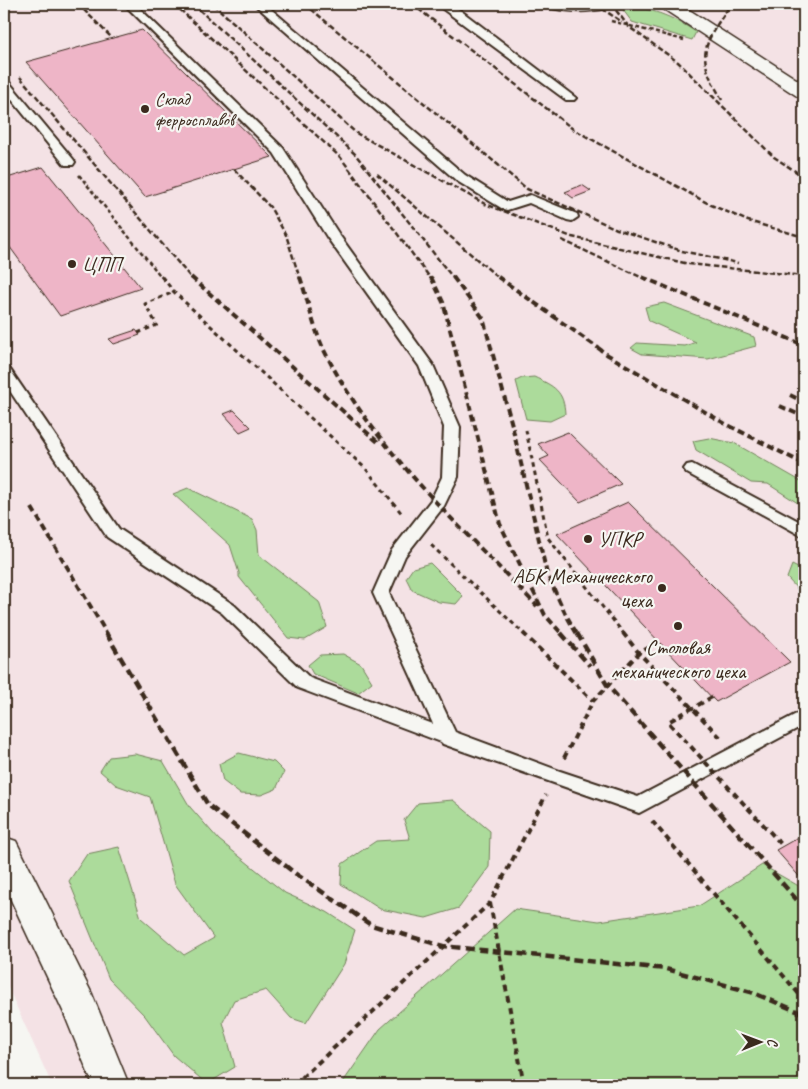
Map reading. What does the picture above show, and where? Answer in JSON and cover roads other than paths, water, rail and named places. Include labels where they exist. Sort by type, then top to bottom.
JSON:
[{"type":"street","points":[[556,4],[595,6]]},
{"type":"street","points":[[668,4],[804,92]]},
{"type":"street","points":[[4,851],[79,1006],[111,1085]]},
{"type":"lane","points":[[129,4],[279,151],[334,237],[426,365],[452,427],[450,477],[438,502],[398,554],[381,593],[450,738]]},
{"type":"lane","points":[[259,4],[461,178],[507,206],[530,199],[572,217]]},
{"type":"lane","points":[[441,4],[456,12],[570,98]]},
{"type":"lane","points":[[4,83],[69,162]]},
{"type":"lane","points":[[4,371],[114,533],[228,609],[304,683],[555,777],[639,806],[804,716]]},
{"type":"lane","points":[[692,469],[804,531]]},
{"type":"railway","points":[[78,4],[112,38]]},
{"type":"railway","points":[[174,4],[341,158],[431,279]]},
{"type":"railway","points":[[193,4],[355,154],[454,279]]},
{"type":"railway","points":[[213,4],[356,133],[485,204],[572,237],[689,264],[804,276]]},
{"type":"railway","points":[[305,4],[527,189],[617,229],[682,251],[738,263]]},
{"type":"railway","points":[[412,4],[573,129],[709,204],[748,221],[804,237]]},
{"type":"railway","points":[[595,4],[622,22]]},
{"type":"railway","points":[[611,4],[629,27],[678,62],[774,157],[804,177]]},
{"type":"railway","points":[[722,100],[708,73],[705,56],[712,32],[731,4]]},
{"type":"railway","points":[[20,77],[192,279]]},
{"type":"railway","points":[[234,169],[270,207],[286,235],[300,279]]},
{"type":"railway","points":[[377,174],[500,279]]},
{"type":"railway","points":[[562,240],[645,279]]},
{"type":"railway","points":[[191,277],[379,443]]},
{"type":"railway","points":[[300,277],[324,350],[367,420],[420,485],[537,606]]},
{"type":"railway","points":[[431,277],[443,302],[500,524],[545,615],[562,634]]},
{"type":"railway","points":[[453,277],[483,318],[512,425],[547,574],[577,634]]},
{"type":"railway","points":[[498,277],[608,355],[724,423],[804,464]]},
{"type":"railway","points":[[642,277],[804,345]]},
{"type":"railway","points":[[790,395],[804,402]]},
{"type":"railway","points":[[780,406],[804,417]]},
{"type":"railway","points":[[32,508],[107,634]]},
{"type":"railway","points":[[106,633],[208,805],[296,874],[371,925],[443,946],[666,969],[751,992],[804,1014]]},
{"type":"railway","points":[[561,633],[590,666]]},
{"type":"railway","points":[[577,633],[607,685],[804,908]]},
{"type":"place","name":"Склад ферросплавов","points":[[145,109]]},
{"type":"place","name":"ЦПП","points":[[72,264]]},
{"type":"place","name":"УПКР","points":[[588,539]]},
{"type":"place","name":"АБК Механического цеха","points":[[662,588]]},
{"type":"place","name":"Столовая механического цеха","points":[[678,626]]}]
